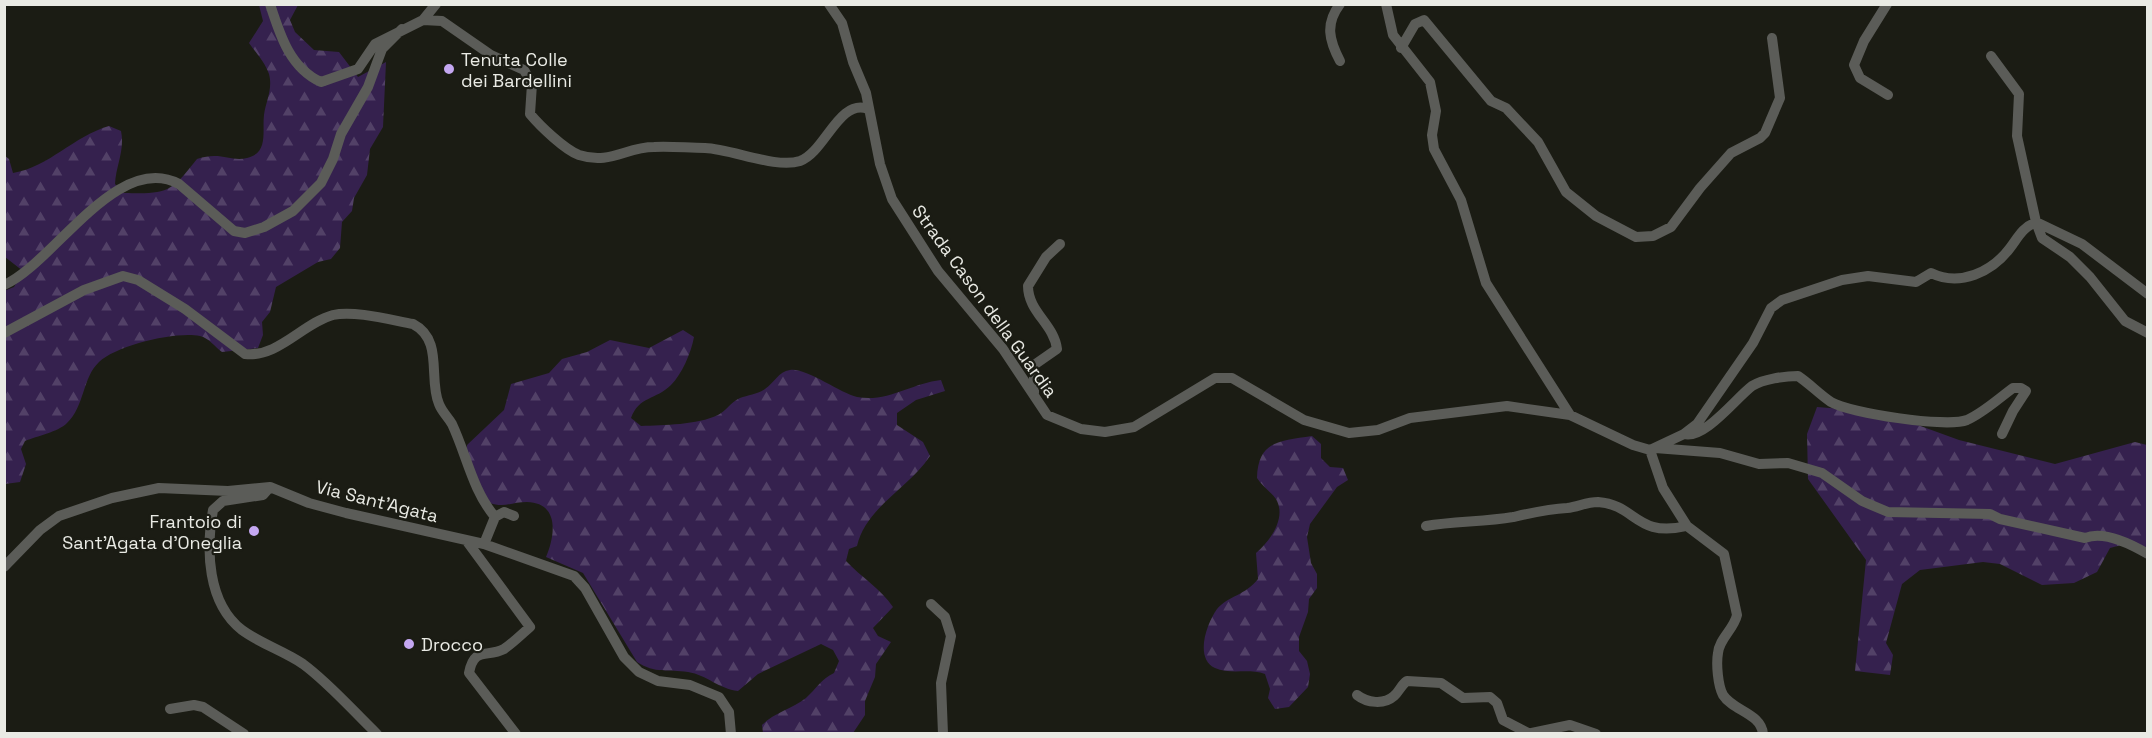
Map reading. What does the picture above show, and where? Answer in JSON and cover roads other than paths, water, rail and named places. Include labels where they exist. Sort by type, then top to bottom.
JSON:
[{"type":"street","points":[[270,4],[291,58],[308,76],[321,82],[358,69],[375,44],[402,29],[423,20],[442,21],[491,55],[524,70],[532,84],[530,114],[570,151],[580,156],[608,159],[636,149],[707,148],[779,162],[800,161],[821,145],[839,118],[856,108],[868,109]]},
{"type":"street","points":[[423,20],[436,4]]},
{"type":"street","name":"Strada Cason della Guardia","points":[[829,4],[842,23],[852,62],[866,93],[880,164],[891,200],[945,280],[1003,349],[1047,415],[1054,420],[1081,429],[1105,432],[1134,427],[1215,378],[1232,378],[1304,420],[1349,433],[1378,430],[1410,418],[1507,406],[1570,415],[1633,446],[1720,453],[1758,464],[1788,463],[1822,473],[1862,501],[1888,512],[1981,513],[2085,538],[2110,537],[2148,554]]},
{"type":"street","points":[[1340,4],[1332,17],[1329,29],[1330,40],[1340,61]]},
{"type":"street","points":[[1386,4],[1393,35],[1430,82],[1436,111],[1432,135],[1434,149],[1461,200],[1486,283],[1570,415]]},
{"type":"street","points":[[1887,4],[1864,40],[1854,65],[1860,78],[1888,95]]},
{"type":"street","points":[[1401,48],[1415,24],[1425,20],[1491,101],[1506,108],[1538,142],[1566,192],[1596,216],[1636,237],[1646,237],[1671,226],[1731,153],[1765,133],[1780,98],[1772,38]]},
{"type":"street","points":[[4,285],[20,279],[41,261],[75,222],[105,200],[136,182],[154,177],[169,179],[179,184],[234,231],[244,233],[264,227],[293,211],[321,183],[333,159],[341,134],[368,87],[382,49],[402,29]]},
{"type":"street","points":[[1991,57],[2019,94],[2017,136],[2036,222],[2042,238],[2070,257],[2090,277],[2125,321],[2148,333]]},
{"type":"street","points":[[1763,734],[1762,727],[1751,716],[1729,702],[1722,693],[1718,651],[1735,624],[1737,615],[1727,560],[1719,548],[1701,538],[1687,526],[1663,488],[1652,449],[1684,434],[1697,424],[1741,362],[1771,308],[1782,300],[1842,280],[1868,276],[1916,282],[1931,273],[1946,280],[1976,275],[1997,262],[2024,227],[2036,222],[2082,244],[2148,294]]},
{"type":"street","points":[[1034,393],[1034,365],[1057,349],[1048,328],[1031,304],[1028,286],[1046,257],[1060,244]]},
{"type":"street","points":[[4,333],[84,290],[123,276],[138,280],[185,309],[245,354],[270,351],[317,321],[336,314],[412,324],[420,328],[434,354],[438,403],[452,425],[481,500],[495,517]]},
{"type":"street","points":[[1684,434],[1691,435],[1701,431],[1752,386],[1798,376],[1832,402],[1846,408],[1904,420],[1939,423],[1966,420],[2013,388],[2021,388],[2026,391],[2002,434]]},
{"type":"street","points":[[270,487],[263,495],[224,501],[213,510],[210,559],[218,597],[228,615],[240,628],[300,662],[328,684],[376,734]]},
{"type":"street","name":"Via Sant'Agata","points":[[4,567],[9,558],[40,530],[60,516],[130,493],[159,488],[228,492],[270,487],[309,503],[346,513],[484,544],[574,576],[585,588],[624,657],[639,672],[658,681],[690,685],[719,697],[729,712],[731,734]]},
{"type":"street","points":[[1426,526],[1513,517],[1543,509],[1568,508],[1586,502],[1602,503],[1626,511],[1649,528],[1675,529],[1687,526]]},
{"type":"street","points":[[484,544],[495,517],[504,512],[514,516]]},
{"type":"street","points":[[466,540],[530,627],[502,650],[477,656],[471,663],[469,673],[516,734]]},
{"type":"street","points":[[931,604],[945,617],[951,636],[941,683],[943,734]]},
{"type":"street","points":[[1357,695],[1362,699],[1379,702],[1396,695],[1407,681],[1441,683],[1463,698],[1490,697],[1497,703],[1503,720],[1527,733],[1570,725],[1596,734]]},
{"type":"street","points":[[170,709],[194,705],[203,706],[244,734]]},
{"type":"place","name":"Tenuta Colle dei Bardellini","points":[[449,69]]},
{"type":"place","name":"Frantoio di Sant'Agata d'Oneglia","points":[[254,531]]},
{"type":"place","name":"Drocco","points":[[409,644]]}]
